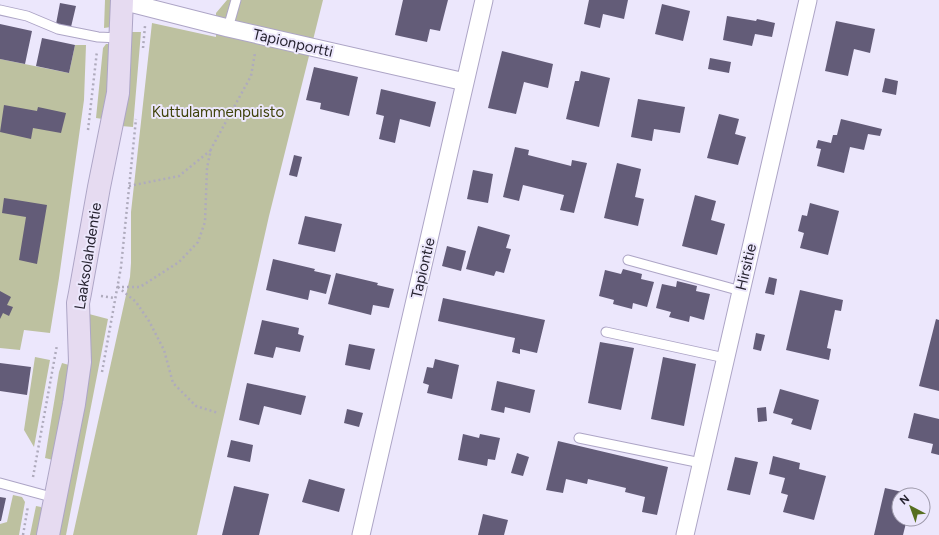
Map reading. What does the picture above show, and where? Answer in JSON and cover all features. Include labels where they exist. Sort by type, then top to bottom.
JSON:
[{"type":"street","name":"Tapionportti","points":[[122,0],[147,8],[228,28],[465,82]]},
{"type":"street","name":"Laaksolahdentie","points":[[48,535],[74,404],[80,362],[78,303],[118,93],[122,0]]},
{"type":"street","name":"Tapiontie","points":[[361,535],[484,0]]},
{"type":"street","name":"Hirsitie","points":[[685,535],[808,0]]},
{"type":"lane","points":[[228,28],[236,0]]},
{"type":"lane","points":[[0,10],[28,16],[58,29],[98,37],[120,38]]},
{"type":"lane","points":[[628,260],[741,291]]},
{"type":"lane","points":[[606,332],[725,358]]},
{"type":"lane","points":[[579,438],[701,463]]},
{"type":"lane","points":[[0,483],[55,498]]},
{"type":"path","points":[[142,51],[147,8]]},
{"type":"path","points":[[117,287],[140,287],[179,262],[198,242],[205,222],[207,168],[211,149],[251,76],[256,50]]},
{"type":"path","points":[[101,376],[121,267],[136,114]]},
{"type":"path","points":[[129,186],[179,176],[211,149]]},
{"type":"path","points":[[117,287],[136,302],[149,321],[164,350],[173,383],[196,406],[218,413]]},
{"type":"green space","points":[[105,0],[112,0],[111,27],[104,28]]},
{"type":"green space","name":"Kuttulammenpuisto","points":[[227,0],[323,0],[269,216],[197,535],[73,535],[130,277],[131,212],[152,23],[216,37],[216,13]]},
{"type":"green space","points":[[131,32],[141,32],[133,127],[121,126]]},
{"type":"green space","points":[[106,44],[110,44],[107,96],[103,119],[96,118],[103,48]]},
{"type":"green space","points":[[75,45],[86,45],[84,100],[50,333],[24,330],[20,350],[0,348],[0,59],[69,73]]},
{"type":"green space","points":[[89,314],[108,319],[66,535],[59,535],[90,338]]},
{"type":"green space","points":[[35,357],[50,360],[34,447],[24,430]]},
{"type":"green space","points":[[62,363],[69,365],[53,460],[45,458],[59,372]]},
{"type":"green space","points":[[13,495],[22,497],[25,502],[19,535],[0,535],[0,524],[7,522]]},
{"type":"green space","points":[[36,506],[41,507],[42,511],[38,535],[30,535]]},
{"type":"building","points":[[403,0],[448,0],[440,31],[430,29],[427,42],[395,35]]},
{"type":"building","points":[[589,0],[628,0],[624,19],[603,14],[600,28],[584,24]]},
{"type":"building","points":[[60,3],[76,6],[71,27],[56,24]]},
{"type":"building","points":[[662,4],[690,11],[683,41],[655,34]]},
{"type":"building","points":[[727,16],[756,21],[757,19],[775,23],[772,37],[755,34],[752,46],[723,40]]},
{"type":"building","points":[[836,21],[875,29],[870,53],[854,49],[848,76],[825,71]]},
{"type":"building","points":[[0,24],[32,31],[25,64],[0,59]]},
{"type":"building","points":[[42,38],[75,45],[69,73],[36,66]]},
{"type":"building","points":[[502,51],[553,64],[548,88],[524,82],[516,114],[488,108]]},
{"type":"building","points":[[710,58],[731,62],[729,73],[708,69]]},
{"type":"building","points":[[314,67],[358,77],[349,116],[320,109],[321,103],[306,100]]},
{"type":"building","points":[[581,71],[610,78],[599,127],[566,119],[575,81],[579,81]]},
{"type":"building","points":[[885,78],[898,81],[896,95],[882,92]]},
{"type":"building","points":[[381,89],[436,102],[430,127],[400,119],[395,143],[379,139],[384,116],[376,114]]},
{"type":"building","points":[[638,99],[685,107],[680,133],[654,129],[652,141],[631,137]]},
{"type":"building","points":[[4,105],[37,111],[38,107],[66,113],[61,133],[33,128],[31,139],[0,132]]},
{"type":"building","points":[[719,114],[739,119],[735,134],[746,137],[738,165],[707,158]]},
{"type":"building","points":[[841,119],[882,129],[880,136],[868,134],[864,150],[850,147],[844,173],[817,166],[821,149],[816,148],[818,140],[831,143],[833,135],[837,135]]},
{"type":"building","points":[[515,147],[529,150],[528,155],[571,166],[572,160],[587,163],[574,213],[560,210],[564,195],[523,185],[519,201],[503,197]]},
{"type":"building","points":[[294,155],[302,157],[297,177],[289,175]]},
{"type":"building","points":[[617,163],[641,169],[635,197],[644,199],[638,226],[604,218]]},
{"type":"building","points":[[473,170],[493,174],[488,203],[467,199]]},
{"type":"building","points":[[695,195],[716,201],[711,220],[725,224],[717,255],[682,246]]},
{"type":"building","points":[[4,198],[47,205],[37,264],[19,260],[26,217],[2,213]]},
{"type":"building","points":[[810,203],[839,211],[828,255],[800,248],[804,233],[798,231],[802,215],[807,216]]},
{"type":"building","points":[[305,216],[342,224],[335,252],[298,244]]},
{"type":"building","points":[[478,226],[510,235],[506,248],[511,249],[504,273],[496,271],[494,276],[466,269]]},
{"type":"building","points":[[447,246],[466,251],[461,271],[442,266]]},
{"type":"building","points":[[273,259],[315,269],[314,271],[331,275],[326,294],[310,290],[308,300],[266,290]]},
{"type":"building","points":[[623,269],[642,274],[641,279],[654,282],[647,307],[633,303],[632,309],[613,304],[614,300],[599,296],[605,270],[621,274]]},
{"type":"building","points":[[336,273],[378,283],[377,285],[394,289],[389,308],[373,305],[371,315],[328,304]]},
{"type":"building","points":[[769,277],[777,279],[774,295],[765,293]]},
{"type":"building","points":[[677,281],[697,286],[696,291],[710,294],[704,320],[690,316],[689,322],[669,317],[671,312],[656,308],[662,284],[676,287]]},
{"type":"building","points":[[800,290],[843,300],[841,311],[835,310],[827,348],[831,349],[829,360],[786,350]]},
{"type":"building","points":[[0,291],[11,297],[7,305],[13,307],[9,316],[3,313],[0,319]]},
{"type":"building","points":[[443,298],[545,320],[537,353],[520,349],[520,354],[512,352],[515,338],[438,321]]},
{"type":"building","points":[[936,319],[939,320],[939,391],[919,386]]},
{"type":"building","points":[[262,320],[299,328],[298,334],[304,336],[300,352],[276,347],[273,358],[254,354]]},
{"type":"building","points":[[756,333],[765,335],[761,351],[753,349]]},
{"type":"building","points":[[600,342],[634,348],[621,410],[588,403]]},
{"type":"building","points":[[349,344],[375,349],[370,370],[345,365]]},
{"type":"building","points":[[663,357],[696,364],[684,426],[651,419]]},
{"type":"building","points":[[435,359],[459,365],[452,399],[427,393],[429,385],[423,383],[427,367],[433,368]]},
{"type":"building","points":[[0,363],[31,367],[27,395],[0,391]]},
{"type":"building","points":[[497,381],[535,390],[530,413],[505,407],[504,413],[491,410]]},
{"type":"building","points":[[247,383],[306,396],[301,415],[264,406],[259,425],[239,420]]},
{"type":"building","points":[[780,389],[819,400],[811,430],[791,424],[793,419],[773,413]]},
{"type":"building","points":[[766,407],[767,421],[758,422],[757,408]]},
{"type":"building","points":[[347,409],[363,413],[359,427],[344,423]]},
{"type":"building","points":[[914,413],[939,419],[939,455],[931,453],[933,444],[908,438]]},
{"type":"building","points":[[463,434],[479,438],[480,434],[500,438],[495,460],[488,459],[487,466],[458,460]]},
{"type":"building","points":[[231,440],[253,445],[250,462],[227,457]]},
{"type":"building","points":[[558,441],[668,467],[657,515],[642,512],[645,497],[625,492],[626,488],[588,479],[587,484],[566,479],[563,493],[546,490]]},
{"type":"building","points":[[517,453],[529,457],[523,476],[511,473]]},
{"type":"building","points":[[773,456],[800,463],[799,469],[826,476],[814,520],[783,512],[788,495],[781,493],[785,478],[769,474]]},
{"type":"building","points":[[735,457],[758,462],[750,495],[727,490]]},
{"type":"building","points":[[309,479],[345,489],[339,512],[302,502]]},
{"type":"building","points":[[234,486],[269,494],[259,535],[222,535]]},
{"type":"building","points":[[885,488],[891,489],[891,527],[905,527],[903,535],[874,535]]},
{"type":"building","points":[[0,497],[6,498],[1,521],[0,521]]},
{"type":"building","points":[[483,514],[508,520],[504,535],[478,535]]}]
